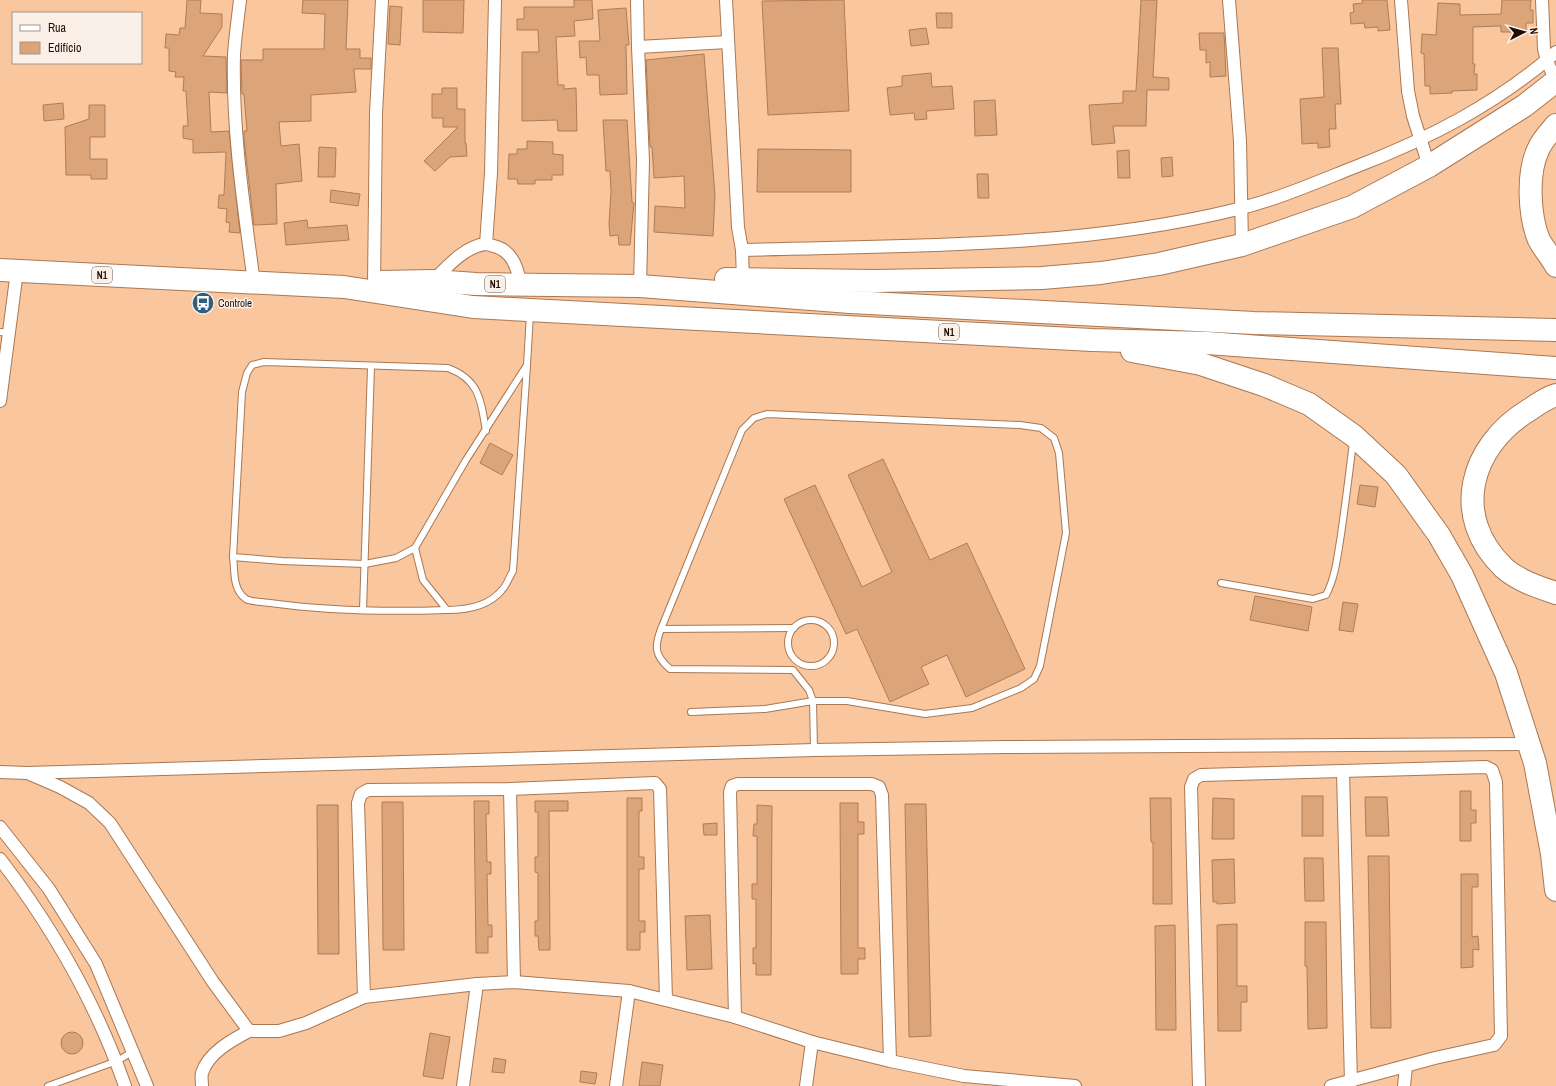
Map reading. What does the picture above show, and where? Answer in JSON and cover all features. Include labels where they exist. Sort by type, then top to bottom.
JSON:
[{"type":"highway","points":[[644,287],[684,279],[874,281],[1042,278],[1100,273],[1159,264],[1242,245],[1352,207],[1429,166],[1524,106],[1556,82]]},
{"type":"highway","points":[[1556,125],[1546,136],[1537,151],[1530,188],[1533,218],[1540,240],[1556,266]]},
{"type":"highway","name":"N1","points":[[8,270],[344,287],[473,307],[1092,340],[1207,342],[1556,368]]},
{"type":"highway","name":"N1","points":[[344,287],[374,283],[433,281],[644,287],[850,302],[1254,323],[1556,330]]},
{"type":"highway","points":[[1092,340],[1152,355],[1201,364],[1264,385],[1309,404],[1354,436],[1396,474],[1439,534],[1462,575],[1506,672],[1535,763],[1552,854],[1556,890]]},
{"type":"highway","points":[[1556,395],[1518,417],[1504,428],[1490,443],[1477,470],[1473,494],[1475,522],[1489,550],[1505,568],[1528,584],[1556,593]]},
{"type":"street","points":[[240,0],[234,54],[236,125],[239,169],[254,283]]},
{"type":"street","points":[[374,283],[376,113],[382,0]]},
{"type":"street","points":[[486,244],[491,173],[495,0]]},
{"type":"street","points":[[637,0],[644,161],[644,287]]},
{"type":"street","points":[[726,0],[738,227],[742,250],[743,280]]},
{"type":"street","points":[[1229,0],[1240,141],[1242,245]]},
{"type":"street","points":[[1401,0],[1408,91],[1412,116],[1429,166]]},
{"type":"street","points":[[1542,0],[1544,49],[1546,61],[1556,82]]},
{"type":"street","points":[[638,47],[728,42]]},
{"type":"street","points":[[742,250],[999,242],[1117,232],[1242,208],[1374,160],[1456,122],[1513,87],[1556,52]]},
{"type":"street","points":[[433,281],[456,258],[471,249],[486,244],[501,249],[509,255],[518,270],[520,284]]},
{"type":"street","points":[[0,398],[8,270]]},
{"type":"street","points":[[0,772],[27,773],[814,750],[1004,747],[1529,744]]},
{"type":"street","points":[[1199,1086],[1191,787],[1194,779],[1201,775],[1486,767],[1492,770],[1495,775],[1500,1036],[1494,1045],[1331,1086]]},
{"type":"street","points":[[1343,772],[1350,1082]]},
{"type":"street","points":[[27,773],[60,787],[89,803],[110,823],[212,982],[249,1031]]},
{"type":"street","points":[[364,997],[358,803],[361,794],[368,790],[510,789],[655,783],[660,789],[666,1000]]},
{"type":"street","points":[[735,1017],[730,792],[732,786],[738,784],[872,784],[879,787],[882,795],[890,1061]]},
{"type":"street","points":[[510,789],[514,982]]},
{"type":"street","points":[[0,827],[49,889],[96,964],[134,1051],[147,1086]]},
{"type":"street","points":[[0,859],[23,889],[76,973],[101,1023],[117,1061],[125,1086]]},
{"type":"street","points":[[202,1086],[202,1073],[214,1054],[228,1042],[249,1031],[279,1031],[306,1023],[364,997],[477,984],[514,982],[629,991],[735,1017],[812,1042],[963,1081],[1075,1086]]},
{"type":"street","points":[[464,1086],[477,984]]},
{"type":"street","points":[[616,1086],[629,991]]},
{"type":"street","points":[[806,1086],[812,1042]]},
{"type":"street","points":[[1404,1086],[1406,1066]]},
{"type":"lane","points":[[486,431],[481,399],[469,380],[462,373],[448,368],[264,362],[252,364],[247,373],[242,392],[234,557],[235,584],[238,591],[247,600],[294,606],[363,610],[466,610],[485,603],[502,590],[512,571],[530,310]]},
{"type":"lane","points":[[234,557],[282,561],[365,564],[396,558],[415,548],[526,365]]},
{"type":"lane","points":[[363,610],[371,366]]},
{"type":"lane","points":[[691,712],[765,709],[813,701],[847,701],[925,714],[972,708],[1021,688],[1034,679],[1040,666],[1066,533],[1059,453],[1054,438],[1041,428],[1020,425],[767,414],[754,418],[742,430],[656,641],[658,654],[670,669],[793,670]]},
{"type":"lane","points":[[1221,583],[1313,599],[1326,594],[1332,584],[1335,568],[1346,504],[1354,436]]},
{"type":"lane","points":[[415,548],[423,580],[447,610]]},
{"type":"lane","points":[[806,621],[820,622],[830,631],[834,644],[829,657],[824,662],[811,666],[798,662],[792,655],[788,646],[789,636],[794,628],[806,621]]},
{"type":"lane","points":[[662,629],[794,628]]},
{"type":"lane","points":[[793,670],[798,662]]},
{"type":"lane","points":[[793,670],[809,690],[813,701],[814,750]]},
{"type":"lane","points":[[48,1086],[117,1061],[134,1051]]},
{"type":"building","points":[[187,0],[201,0],[200,13],[222,14],[222,27],[203,56],[226,57],[227,93],[209,92],[211,132],[229,131],[240,233],[229,232],[230,223],[226,222],[227,209],[218,208],[219,195],[224,195],[226,152],[193,153],[193,140],[183,138],[183,126],[188,126],[186,91],[183,91],[184,77],[175,77],[176,72],[169,71],[169,48],[165,48],[166,34],[179,35],[180,28],[185,28]]},
{"type":"building","points":[[303,0],[348,0],[346,49],[360,49],[360,58],[371,58],[371,69],[354,69],[356,92],[311,95],[311,121],[279,122],[281,146],[299,144],[302,181],[276,184],[277,224],[254,225],[244,140],[244,131],[247,131],[244,94],[242,94],[241,60],[263,60],[263,49],[324,49],[325,14],[302,13]]},
{"type":"building","points":[[423,0],[464,0],[463,33],[423,32]]},
{"type":"building","points":[[574,0],[592,0],[593,19],[574,21],[575,36],[556,37],[558,85],[564,85],[564,89],[576,88],[577,131],[558,131],[557,120],[522,121],[522,52],[539,52],[538,30],[517,30],[517,19],[524,19],[524,7],[574,7]]},
{"type":"building","points":[[844,0],[849,111],[768,115],[762,1]]},
{"type":"building","points":[[1141,0],[1157,0],[1153,77],[1169,78],[1169,90],[1147,90],[1146,126],[1113,126],[1115,143],[1092,145],[1089,105],[1123,103],[1123,91],[1136,91]]},
{"type":"building","points":[[1362,0],[1387,0],[1390,30],[1378,31],[1378,27],[1365,28],[1364,23],[1351,24],[1350,13],[1354,12],[1353,4],[1363,3]]},
{"type":"building","points":[[1502,0],[1531,0],[1530,10],[1533,10],[1533,23],[1526,23],[1526,32],[1501,32],[1501,26],[1473,27],[1473,64],[1475,64],[1474,74],[1477,74],[1477,90],[1430,94],[1430,86],[1425,86],[1424,54],[1421,53],[1422,34],[1436,35],[1438,3],[1460,4],[1460,15],[1501,14]]},
{"type":"building","points":[[390,6],[402,7],[400,45],[388,44]]},
{"type":"building","points":[[626,8],[629,45],[626,45],[627,94],[600,95],[599,75],[587,75],[586,57],[580,58],[579,41],[600,41],[598,10]]},
{"type":"building","points":[[936,13],[952,13],[952,28],[937,28]]},
{"type":"building","points":[[926,28],[929,44],[911,46],[909,30]]},
{"type":"building","points":[[1199,33],[1224,33],[1226,76],[1210,77],[1210,62],[1206,63],[1206,50],[1200,50]]},
{"type":"building","points":[[1322,48],[1338,48],[1341,104],[1335,104],[1336,129],[1329,129],[1330,147],[1318,148],[1318,143],[1302,144],[1300,99],[1324,97]]},
{"type":"building","points":[[704,54],[715,195],[713,236],[654,232],[655,206],[685,208],[684,176],[654,178],[652,147],[650,147],[646,60]]},
{"type":"building","points":[[931,73],[932,87],[952,86],[954,109],[926,111],[927,119],[915,120],[914,113],[890,115],[887,88],[902,86],[902,76]]},
{"type":"building","points":[[442,88],[457,88],[457,109],[465,109],[465,143],[467,156],[450,157],[435,171],[424,161],[458,127],[443,127],[443,118],[432,118],[432,94],[442,94]]},
{"type":"building","points":[[995,100],[997,135],[975,136],[974,101]]},
{"type":"building","points":[[63,103],[64,119],[44,121],[43,105]]},
{"type":"building","points":[[89,105],[105,105],[105,137],[90,137],[90,159],[107,159],[107,179],[91,179],[91,175],[66,175],[65,127],[89,119]]},
{"type":"building","points":[[603,120],[627,120],[632,202],[634,203],[630,245],[619,245],[618,235],[610,236],[610,171],[606,171]]},
{"type":"building","points":[[527,141],[553,142],[553,154],[563,155],[563,175],[552,175],[552,180],[535,180],[535,184],[518,184],[517,179],[508,179],[509,154],[517,154],[517,149],[527,149]]},
{"type":"building","points":[[319,147],[336,148],[335,177],[318,177]]},
{"type":"building","points":[[758,149],[851,150],[851,192],[757,192]]},
{"type":"building","points":[[1129,150],[1130,178],[1118,178],[1117,151]]},
{"type":"building","points":[[1172,157],[1173,176],[1162,177],[1161,158]]},
{"type":"building","points":[[977,174],[988,174],[989,198],[978,198]]},
{"type":"building","points":[[331,190],[360,194],[358,206],[330,202]]},
{"type":"building","points":[[307,220],[308,228],[347,225],[349,240],[286,245],[284,223]]},
{"type":"building","points":[[490,443],[513,455],[502,475],[480,463]]},
{"type":"building","points":[[883,459],[930,560],[967,543],[1025,669],[966,697],[947,655],[921,667],[929,684],[890,702],[857,629],[846,634],[784,499],[815,485],[862,587],[892,572],[848,475]]},
{"type":"building","points":[[1360,485],[1378,487],[1375,507],[1357,504]]},
{"type":"building","points":[[1255,596],[1312,607],[1308,631],[1250,620]]},
{"type":"building","points":[[1343,602],[1358,604],[1353,632],[1339,630]]},
{"type":"building","points":[[1460,791],[1471,791],[1471,810],[1476,810],[1476,823],[1471,823],[1471,841],[1460,841]]},
{"type":"building","points":[[1302,796],[1323,796],[1323,836],[1302,836]]},
{"type":"building","points":[[1365,797],[1387,797],[1389,836],[1366,836]]},
{"type":"building","points":[[627,798],[642,798],[642,811],[639,811],[639,857],[644,857],[644,869],[639,869],[639,921],[645,921],[645,932],[640,932],[640,950],[627,950]]},
{"type":"building","points":[[1150,798],[1171,798],[1172,904],[1153,904],[1153,842],[1151,842]]},
{"type":"building","points":[[1213,798],[1234,799],[1234,839],[1212,839]]},
{"type":"building","points":[[474,801],[489,801],[489,814],[486,814],[487,862],[491,862],[491,874],[487,874],[488,925],[492,925],[492,937],[488,937],[488,953],[476,953]]},
{"type":"building","points":[[535,801],[568,801],[568,811],[549,811],[550,950],[539,950],[538,936],[535,936],[535,921],[538,921],[538,873],[535,872],[535,857],[538,857],[538,812],[535,812]]},
{"type":"building","points":[[382,802],[403,802],[404,950],[383,950]]},
{"type":"building","points":[[840,803],[858,803],[858,822],[864,822],[864,834],[858,834],[858,948],[865,948],[865,959],[858,959],[858,974],[841,974]]},
{"type":"building","points":[[905,804],[926,804],[931,1036],[909,1037]]},
{"type":"building","points":[[317,805],[338,805],[339,954],[318,954]]},
{"type":"building","points":[[757,805],[772,806],[771,975],[756,975],[756,963],[753,964],[753,948],[756,948],[756,899],[752,899],[752,884],[757,884],[757,836],[753,836],[754,824],[757,824]]},
{"type":"building","points":[[717,823],[717,835],[704,835],[703,824]]},
{"type":"building","points":[[1368,856],[1389,856],[1391,1028],[1371,1028]]},
{"type":"building","points":[[1304,858],[1323,858],[1324,901],[1305,901]]},
{"type":"building","points":[[1234,859],[1235,903],[1217,904],[1217,902],[1213,902],[1212,860]]},
{"type":"building","points":[[1461,874],[1478,874],[1478,887],[1472,887],[1472,937],[1478,936],[1479,950],[1473,949],[1473,967],[1461,968]]},
{"type":"building","points":[[710,915],[712,969],[687,970],[685,916]]},
{"type":"building","points":[[1305,922],[1326,922],[1327,1028],[1308,1029],[1307,966],[1305,966]]},
{"type":"building","points":[[1237,924],[1237,986],[1247,986],[1247,1002],[1241,1002],[1241,1031],[1218,1031],[1217,925]]},
{"type":"building","points":[[1175,925],[1176,1030],[1156,1030],[1155,926]]},
{"type":"building","points":[[72,1032],[76,1033],[82,1039],[82,1047],[76,1053],[72,1054],[68,1053],[62,1047],[61,1043],[62,1039],[68,1033]]},
{"type":"building","points":[[430,1033],[450,1037],[443,1079],[423,1076]]},
{"type":"building","points":[[494,1058],[506,1060],[504,1073],[492,1072]]},
{"type":"building","points":[[642,1062],[663,1065],[660,1086],[639,1086]]},
{"type":"building","points":[[581,1071],[597,1073],[595,1084],[580,1082]]},
{"type":"place","name":"Controle","points":[[203,303]]}]
